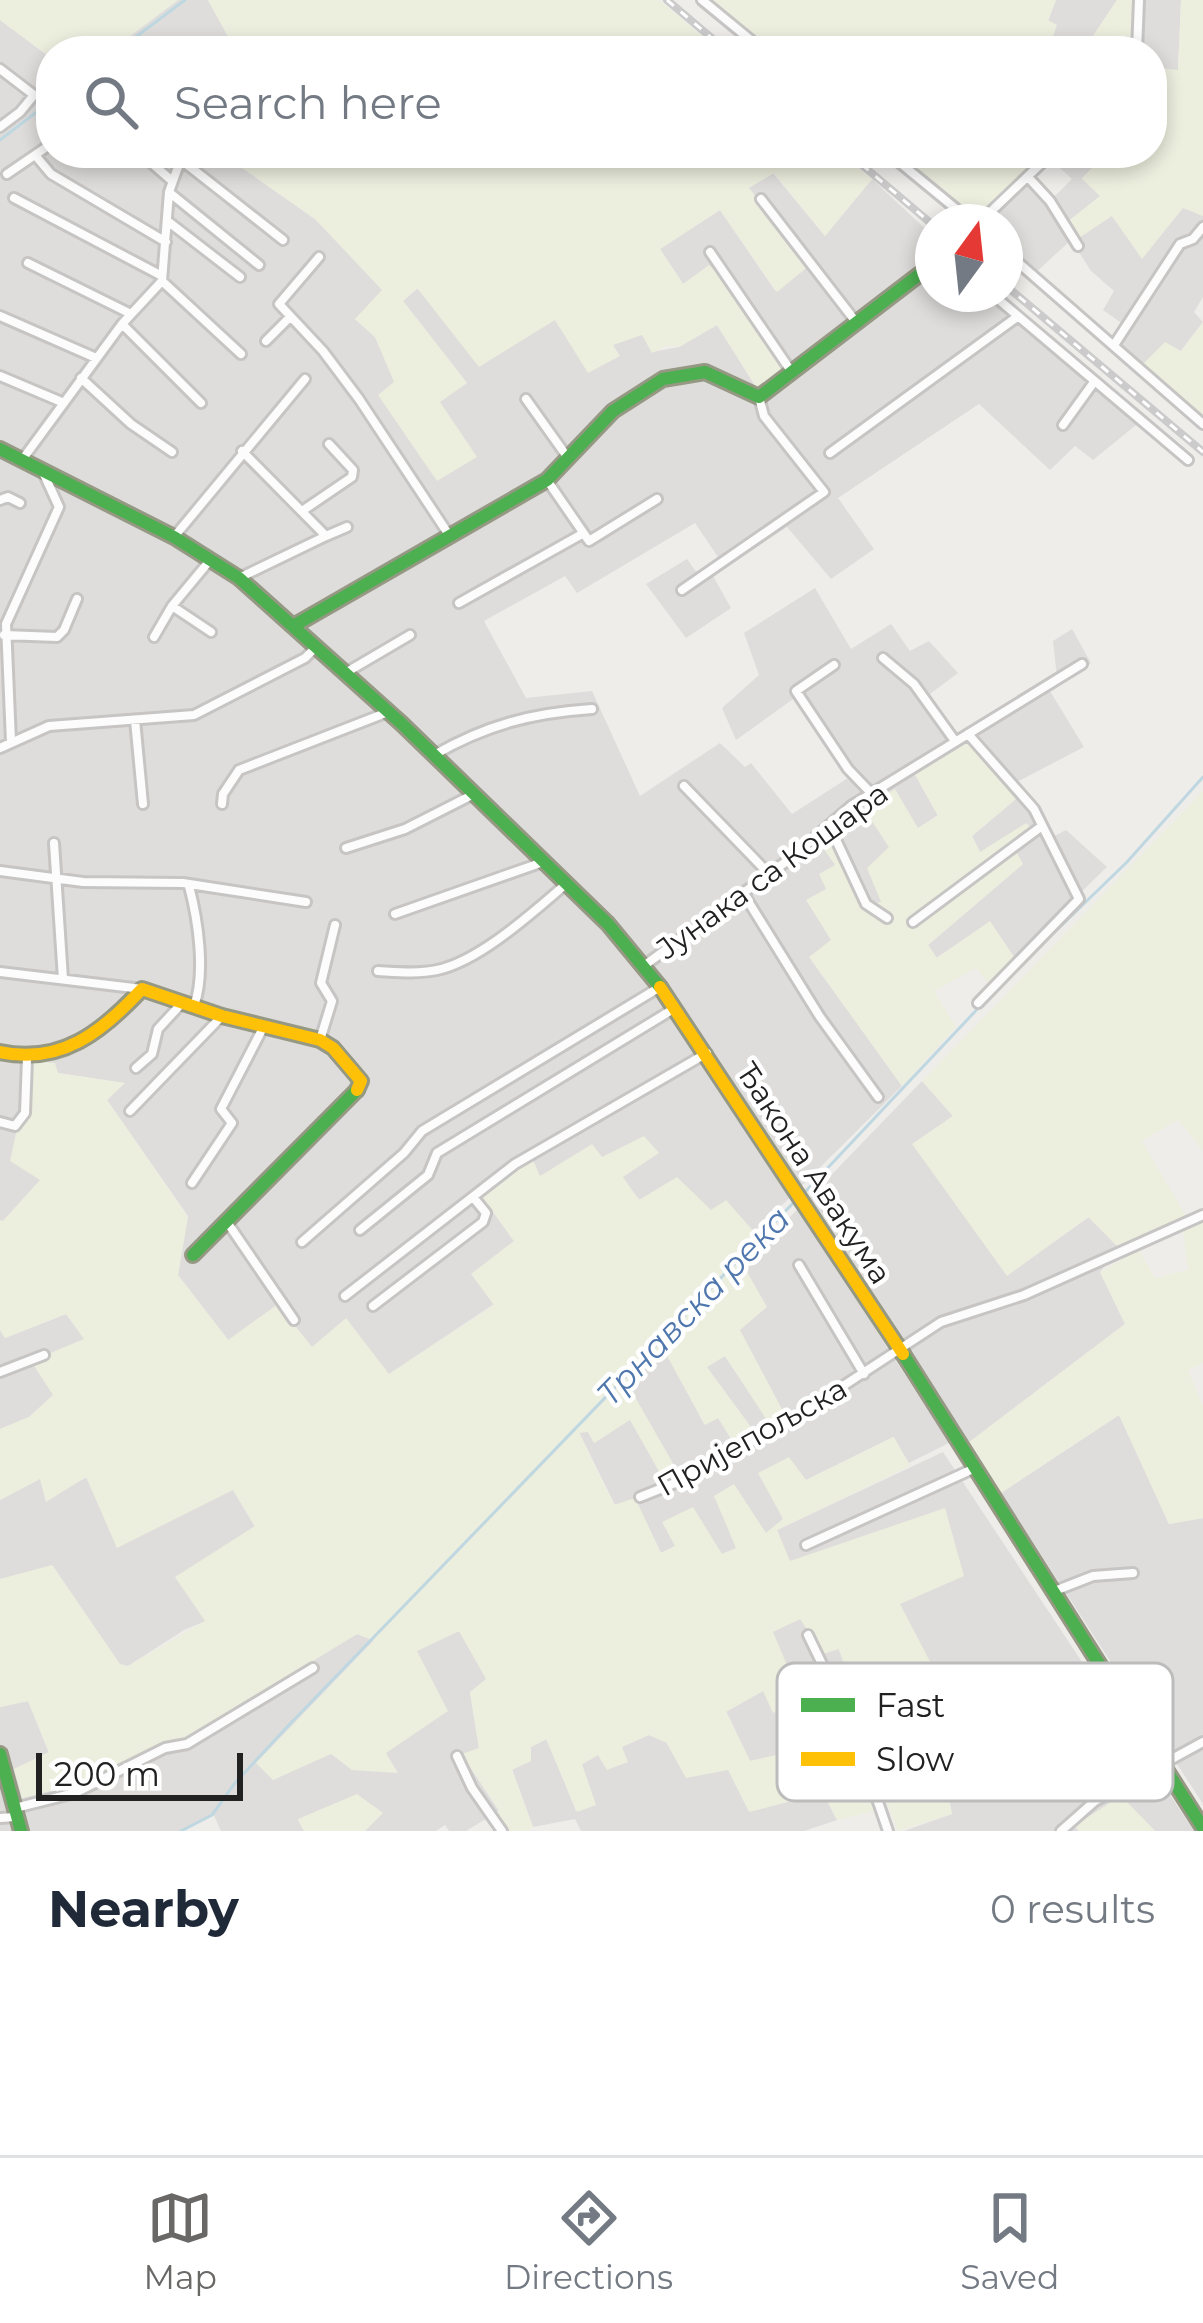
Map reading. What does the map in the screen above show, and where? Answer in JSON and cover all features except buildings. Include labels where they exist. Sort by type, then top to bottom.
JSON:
[{"type":"main road","points":[[295,625],[548,480],[614,411],[664,379],[705,372],[759,397],[915,279]]},
{"type":"main road","name":"Ђакона Авакума","points":[[0,449],[174,537],[239,578],[390,712],[645,965],[802,1197],[1097,1663]]},
{"type":"main road","points":[[0,1052],[26,1059],[83,1043],[142,989],[222,1016],[320,1040],[333,1048],[361,1081],[359,1088],[193,1255]]},
{"type":"main road","points":[[0,1754],[9,1814],[21,1831]]},
{"type":"main road","name":"Ђакона Авакума","points":[[1173,1781],[1203,1828]]},
{"type":"street","points":[[702,0],[746,36]]},
{"type":"street","points":[[1138,36],[1139,0]]},
{"type":"street","points":[[0,69],[34,95],[0,127]]},
{"type":"street","points":[[7,174],[35,155]]},
{"type":"street","points":[[46,168],[166,242]]},
{"type":"street","points":[[157,168],[171,180]]},
{"type":"street","points":[[22,460],[122,324],[162,278],[169,192],[176,168]]},
{"type":"street","points":[[196,168],[284,240]]},
{"type":"street","points":[[907,168],[953,204]]},
{"type":"street","points":[[997,204],[1037,168]]},
{"type":"street","points":[[1028,177],[1056,208],[1078,246]]},
{"type":"street","points":[[169,192],[259,265]]},
{"type":"street","points":[[14,198],[162,278],[241,354]]},
{"type":"street","points":[[761,199],[857,324]]},
{"type":"street","points":[[169,223],[240,278]]},
{"type":"street","points":[[1114,345],[1180,244],[1193,239],[1203,227]]},
{"type":"street","points":[[710,252],[792,373]]},
{"type":"street","points":[[319,257],[279,300],[359,399],[450,537]]},
{"type":"street","points":[[28,263],[131,314]]},
{"type":"street","points":[[1023,266],[1203,424]]},
{"type":"street","points":[[1012,312],[1188,460]]},
{"type":"street","points":[[0,316],[96,358]]},
{"type":"street","points":[[266,341],[290,317]]},
{"type":"street","points":[[830,453],[1018,317]]},
{"type":"street","points":[[122,324],[201,403]]},
{"type":"street","points":[[0,376],[64,403]]},
{"type":"street","points":[[81,378],[130,424],[172,452]]},
{"type":"street","points":[[174,537],[305,379]]},
{"type":"street","points":[[1063,425],[1094,382]]},
{"type":"street","points":[[682,590],[824,492],[764,416],[759,397]]},
{"type":"street","points":[[526,398],[568,458]]},
{"type":"street","points":[[302,512],[352,477],[353,470],[329,444]]},
{"type":"street","points":[[242,451],[326,536]]},
{"type":"street","points":[[11,742],[4,635],[15,596],[59,507],[44,470]]},
{"type":"street","points":[[548,480],[589,541],[657,499]]},
{"type":"street","points":[[0,500],[8,497],[20,502]]},
{"type":"street","points":[[239,578],[346,527]]},
{"type":"street","points":[[459,603],[582,534]]},
{"type":"street","points":[[154,637],[172,606],[212,558]]},
{"type":"street","points":[[4,635],[57,637],[77,599]]},
{"type":"street","points":[[172,606],[212,632]]},
{"type":"street","points":[[347,672],[410,635]]},
{"type":"street","points":[[0,748],[49,726],[204,712],[305,658],[318,645]]},
{"type":"street","points":[[883,658],[914,684],[956,741]]},
{"type":"street","name":"Јунака са Кошара","points":[[645,965],[871,793],[1082,664]]},
{"type":"street","points":[[834,665],[796,691],[848,769],[871,793]]},
{"type":"street","points":[[434,755],[497,724],[539,712],[592,709]]},
{"type":"street","points":[[222,804],[239,770],[390,712]]},
{"type":"street","points":[[135,720],[143,804]]},
{"type":"street","points":[[968,734],[1022,794],[1079,899],[978,1003]]},
{"type":"street","points":[[684,786],[768,873]]},
{"type":"street","points":[[346,848],[405,830],[474,794]]},
{"type":"street","points":[[830,826],[866,904],[887,918]]},
{"type":"street","points":[[913,922],[1042,826]]},
{"type":"street","points":[[54,843],[63,979]]},
{"type":"street","points":[[395,914],[543,862]]},
{"type":"street","points":[[0,871],[189,886],[306,902]]},
{"type":"street","points":[[378,971],[439,970],[458,962],[517,926],[566,884]]},
{"type":"street","points":[[136,1068],[152,1054],[158,1029],[189,1004],[200,977],[196,912],[189,886]]},
{"type":"street","points":[[743,893],[820,1017],[878,1097]]},
{"type":"street","points":[[320,1040],[332,1003],[321,983],[335,925]]},
{"type":"street","points":[[0,972],[142,989]]},
{"type":"street","points":[[302,1242],[404,1153],[422,1131],[661,986]]},
{"type":"street","points":[[360,1231],[428,1175],[436,1153],[677,1007]]},
{"type":"street","points":[[130,1111],[222,1016]]},
{"type":"street","points":[[192,1184],[232,1123],[221,1108],[263,1026]]},
{"type":"street","points":[[345,1296],[537,1150],[707,1053]]},
{"type":"street","points":[[0,1121],[15,1126],[25,1113],[26,1059]]},
{"type":"street","points":[[374,1306],[483,1222],[486,1213],[473,1197]]},
{"type":"street","name":"Пријепољска","points":[[640,1498],[777,1428],[958,1313],[1024,1294],[1203,1215]]},
{"type":"street","points":[[227,1222],[294,1320]]},
{"type":"street","name":"Пријепољска","points":[[799,1265],[864,1374]]},
{"type":"street","points":[[0,1372],[44,1355]]},
{"type":"street","points":[[806,1545],[975,1468]]},
{"type":"street","points":[[1052,1592],[1093,1576],[1133,1573]]},
{"type":"street","points":[[808,1635],[822,1663]]},
{"type":"street","points":[[9,1814],[75,1793],[165,1748],[188,1744],[313,1668]]},
{"type":"street","points":[[1173,1758],[1203,1742]]},
{"type":"street","points":[[457,1756],[472,1788],[502,1831]]},
{"type":"street","points":[[878,1801],[888,1831]]},
{"type":"street","points":[[1061,1831],[1097,1801]]},
{"type":"shaded area","points":[[178,0],[208,0],[228,36],[130,36]]},
{"type":"shaded area","points":[[1056,0],[1117,0],[1093,36],[1051,36],[1048,21]]},
{"type":"shaded area","points":[[1139,0],[1181,0],[1178,71],[1167,69],[1167,36],[1138,36]]},
{"type":"shaded area","points":[[0,20],[36,47],[36,168],[242,168],[315,219],[365,269],[383,291],[355,319],[375,337],[395,382],[379,395],[437,480],[439,402],[467,383],[403,301],[418,288],[555,320],[589,372],[619,355],[612,345],[643,334],[652,352],[679,347],[717,325],[759,392],[710,266],[683,284],[660,249],[720,210],[776,292],[748,188],[773,173],[825,236],[872,179],[915,219],[915,312],[1018,312],[1141,421],[1093,460],[1075,446],[1050,470],[979,404],[838,498],[874,549],[831,579],[787,527],[713,576],[731,608],[686,638],[646,584],[687,559],[697,573],[718,557],[695,523],[577,593],[565,576],[484,621],[526,698],[592,691],[640,796],[720,743],[745,767],[751,763],[792,814],[848,778],[796,697],[736,740],[722,708],[759,675],[744,633],[815,588],[851,649],[891,624],[910,651],[929,641],[958,673],[930,694],[956,734],[1057,677],[1053,641],[1072,629],[1091,663],[1050,691],[1084,747],[1011,785],[913,771],[938,815],[918,828],[864,807],[889,847],[882,902],[866,905],[835,866],[827,889],[831,940],[810,958],[902,1086],[754,1233],[726,1201],[712,1210],[640,1200],[602,1157],[539,1176],[533,1160],[481,1195],[514,1241],[494,1304],[389,1374],[312,1348],[229,1341],[178,1275],[188,1216],[107,1100],[124,1083],[58,1073],[34,1061],[31,1112],[17,1129],[41,1180],[2,1222]]},
{"type":"shaded area","points":[[1060,168],[1092,168],[1082,178],[1101,196],[1067,222],[1111,215],[1138,250],[1184,207],[1203,216],[1203,297],[1194,312],[1203,322],[1180,352],[1140,367],[1115,347],[1127,327],[1103,310],[1114,291],[1091,271],[1071,240],[1033,275],[1023,266],[1023,204],[999,204],[1028,177],[1051,200],[1072,179]]},
{"type":"shaded area","points":[[1022,794],[1049,839],[1066,830],[1107,867],[1014,957],[990,922],[936,958],[928,945],[1023,864],[980,852],[972,836]]},
{"type":"shaded area","points":[[922,1081],[953,1116],[913,1144],[1007,1275],[1089,1217],[1120,1249],[1100,1272],[1125,1324],[968,1443],[809,1198]]},
{"type":"shaded area","points":[[798,1209],[949,1443],[909,1463],[893,1437],[806,1480],[788,1458],[783,1519],[765,1534],[733,1484],[736,1549],[721,1554],[675,1546],[661,1553],[635,1499],[615,1505],[579,1432],[588,1432],[594,1443],[630,1419],[664,1480],[677,1473],[626,1383],[663,1346],[704,1424],[718,1418],[756,1434],[706,1367],[725,1356],[770,1424],[783,1412],[739,1330],[742,1263]]},
{"type":"shaded area","points":[[66,1314],[85,1339],[32,1362],[54,1395],[29,1417],[0,1429],[0,1330],[5,1338]]},
{"type":"shaded area","points":[[1119,1415],[1169,1524],[1203,1518],[1203,1804],[1173,1758],[1173,1663],[1111,1663],[1001,1493]]},
{"type":"shaded area","points":[[943,1452],[1083,1663],[919,1663],[789,1561],[777,1530]]},
{"type":"shaded area","points":[[87,1477],[233,1490],[255,1527],[206,1621],[128,1666],[120,1665],[53,1566],[0,1579],[0,1500],[41,1478],[46,1500]]},
{"type":"shaded area","points":[[801,1619],[838,1648],[844,1663],[777,1663],[777,1755],[750,1761],[726,1711],[763,1691],[772,1631]]},
{"type":"shaded area","points":[[459,1631],[487,1679],[470,1692],[479,1749],[462,1755],[499,1811],[466,1831],[449,1831],[445,1825],[436,1831],[365,1831],[298,1820],[304,1831],[221,1831],[213,1813],[183,1831],[0,1831],[0,1707],[28,1701],[49,1753],[14,1769],[23,1798],[95,1779],[163,1743],[181,1741],[357,1634],[374,1640],[256,1763],[331,1754],[397,1772],[385,1754],[416,1651]]},
{"type":"shaded area","points":[[649,1735],[728,1770],[777,1782],[777,1801],[827,1801],[837,1820],[804,1831],[581,1831],[575,1819],[533,1827],[512,1769],[531,1761],[531,1747],[547,1739],[576,1811],[581,1765],[598,1755],[608,1770],[621,1747]]},
{"type":"shaded area","points":[[1173,1799],[1194,1831],[1155,1831],[1126,1801]]},
{"type":"shaded area","points":[[949,1801],[1113,1801],[1075,1826],[1079,1831],[904,1831],[952,1814]]},
{"type":"green space","points":[[0,0],[178,0],[130,36],[36,36],[36,47],[0,20]]},
{"type":"green space","points":[[208,0],[659,0],[702,36],[228,36]]},
{"type":"green space","points":[[705,0],[1056,0],[1048,20],[1057,25],[1053,36],[749,36]]},
{"type":"green space","points":[[1117,0],[1139,0],[1137,36],[1093,36]]},
{"type":"green space","points":[[1181,0],[1203,0],[1203,216],[1183,208],[1142,259],[1112,216],[1076,240],[1066,223],[1100,196],[1082,179],[1093,168],[1167,168],[1167,69],[1178,70]]},
{"type":"green space","points":[[242,168],[859,168],[872,179],[825,236],[774,173],[749,188],[810,265],[777,292],[720,210],[660,249],[683,284],[709,265],[715,270],[784,369],[760,393],[717,325],[679,347],[668,345],[652,353],[642,335],[613,345],[620,356],[588,373],[555,320],[479,367],[417,288],[403,301],[467,383],[440,402],[477,457],[437,481],[378,395],[394,382],[375,337],[355,319],[382,290],[315,219]]},
{"type":"green space","points":[[902,168],[1036,168],[999,204],[949,204]]},
{"type":"green space","points":[[1203,322],[1203,424],[1140,367],[1165,342],[1181,351]]},
{"type":"green space","points":[[968,734],[1022,794],[972,836],[980,852],[1026,823],[1036,832],[1013,846],[1023,864],[928,945],[937,958],[990,921],[1014,957],[988,983],[976,968],[934,991],[956,1027],[902,1086],[809,957],[831,940],[806,900],[826,889],[819,874],[835,865],[819,842],[831,833],[865,905],[881,902],[867,868],[889,847],[863,808],[895,789],[918,828],[938,816],[913,771]]},
{"type":"green space","points":[[1203,791],[1203,1151],[1178,1120],[1142,1141],[1186,1216],[1120,1249],[1088,1217],[1007,1276],[912,1144],[953,1116],[922,1081]]},
{"type":"green space","points":[[33,1061],[55,1063],[58,1073],[125,1083],[107,1100],[188,1217],[178,1275],[228,1340],[278,1304],[312,1347],[346,1318],[389,1374],[494,1305],[471,1274],[514,1241],[480,1194],[532,1158],[540,1176],[592,1144],[602,1157],[644,1136],[659,1153],[623,1177],[639,1200],[677,1177],[711,1210],[726,1200],[763,1242],[742,1263],[767,1307],[740,1330],[784,1413],[770,1425],[725,1356],[707,1367],[756,1434],[734,1444],[718,1418],[705,1425],[662,1347],[627,1383],[678,1472],[664,1480],[630,1420],[594,1443],[588,1432],[579,1433],[614,1505],[635,1498],[661,1553],[675,1546],[662,1522],[693,1507],[722,1554],[736,1548],[714,1496],[734,1484],[766,1533],[783,1519],[758,1473],[789,1457],[806,1480],[894,1437],[910,1466],[777,1530],[790,1561],[945,1508],[964,1576],[900,1604],[931,1663],[844,1663],[839,1649],[823,1654],[800,1619],[773,1632],[786,1663],[777,1663],[777,1711],[773,1713],[763,1691],[726,1712],[750,1761],[777,1755],[777,1801],[792,1801],[749,1812],[728,1770],[686,1778],[666,1742],[649,1735],[622,1747],[628,1762],[607,1770],[598,1755],[582,1764],[596,1805],[577,1812],[546,1739],[531,1747],[531,1761],[512,1770],[533,1827],[504,1831],[493,1815],[499,1810],[462,1754],[479,1748],[470,1692],[486,1679],[459,1631],[417,1651],[448,1711],[386,1753],[398,1773],[352,1770],[331,1754],[273,1780],[256,1763],[374,1641],[357,1634],[181,1741],[163,1743],[95,1779],[22,1798],[14,1769],[49,1752],[28,1701],[0,1707],[0,1579],[52,1565],[120,1664],[128,1666],[205,1621],[175,1577],[255,1526],[233,1490],[117,1548],[86,1477],[46,1502],[40,1479],[0,1500],[0,1429],[29,1417],[53,1395],[31,1361],[84,1339],[66,1314],[5,1338],[0,1330],[0,1220],[40,1180],[10,1161],[17,1129],[31,1111]]},
{"type":"green space","points":[[1203,1222],[1203,1363],[1188,1370],[1203,1406],[1203,1518],[1169,1524],[1119,1415],[1001,1493],[968,1443],[1125,1324],[1100,1272],[1139,1250],[1155,1278],[1188,1270],[1183,1231]]},
{"type":"green space","points":[[357,1794],[383,1813],[365,1831],[304,1831],[298,1819]]},
{"type":"green space","points":[[827,1801],[873,1801],[878,1810],[837,1820]]},
{"type":"green space","points":[[887,1801],[949,1801],[952,1814],[898,1831]]},
{"type":"green space","points":[[1113,1801],[1126,1801],[1155,1831],[1079,1831],[1074,1826]]},
{"type":"waterway","points":[[137,36],[185,0]]},
{"type":"waterway","points":[[0,140],[36,112]]},
{"type":"waterway","name":"Трнавска река","points":[[805,1192],[1000,985],[1127,862],[1203,777]]},
{"type":"waterway","name":"Трнавска река","points":[[181,1831],[212,1815],[288,1726],[798,1198]]},
{"type":"railway","points":[[667,0],[709,36]]},
{"type":"railway","points":[[866,168],[915,210]]},
{"type":"railway","points":[[1023,300],[1203,452]]},
{"type":"traffic: fast","points":[[295,625],[547,480],[613,411],[663,379],[705,372],[759,397],[915,278]]},
{"type":"traffic: fast","points":[[0,449],[174,537],[239,578],[402,724],[608,924],[660,987]]},
{"type":"traffic: fast","points":[[193,1255],[357,1090]]},
{"type":"traffic: fast","points":[[903,1354],[1099,1663]]},
{"type":"traffic: fast","points":[[0,1754],[21,1831]]},
{"type":"traffic: fast","points":[[1173,1781],[1203,1828]]},
{"type":"traffic: slow","points":[[660,987],[903,1354]]},
{"type":"traffic: slow","points":[[0,1052],[42,1054],[79,1042],[112,1019],[142,989],[222,1016],[320,1040],[361,1081],[357,1090]]}]
